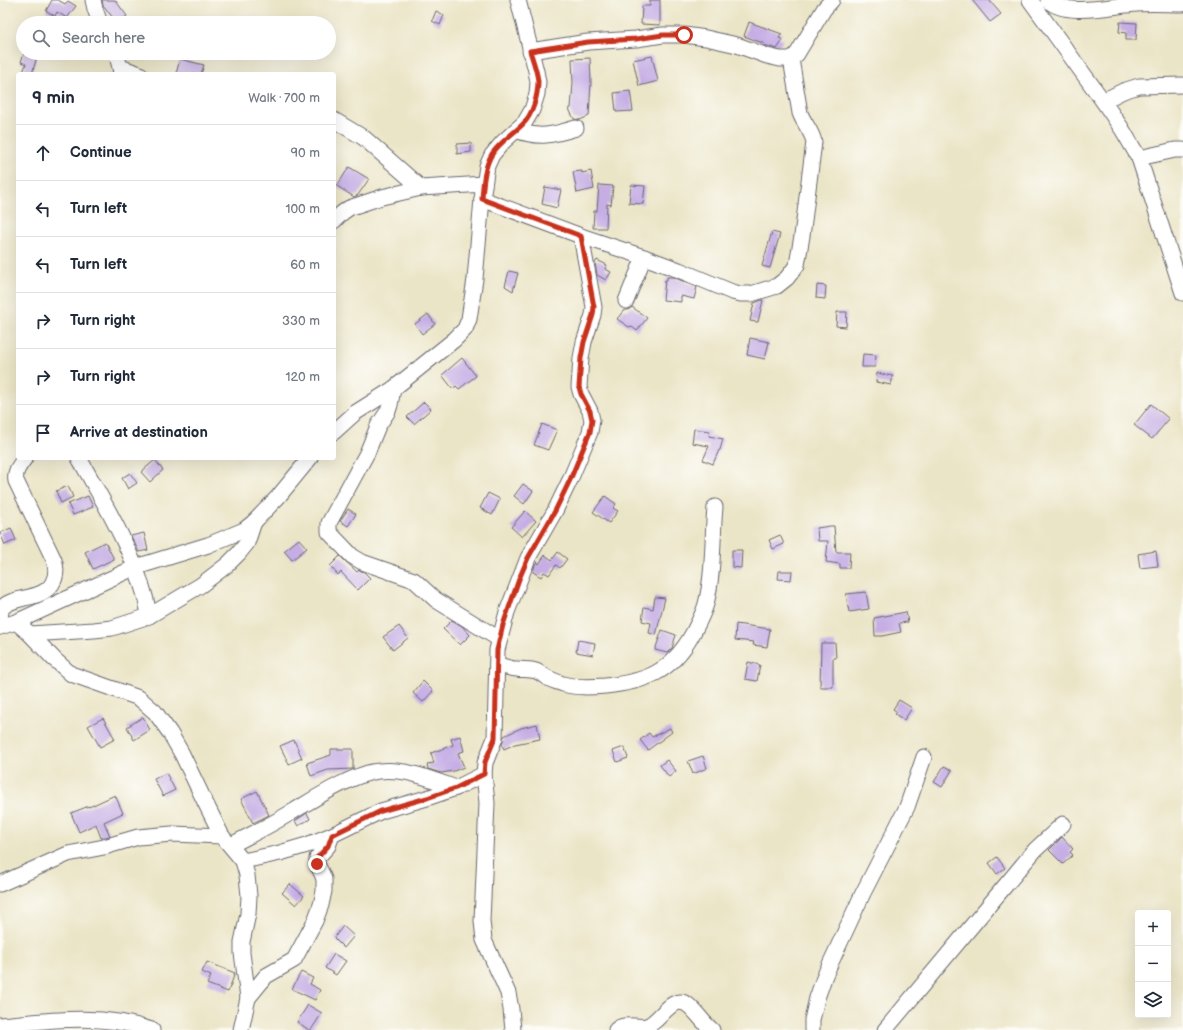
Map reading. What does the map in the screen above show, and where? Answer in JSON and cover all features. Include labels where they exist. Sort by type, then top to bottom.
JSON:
[{"type":"street","points":[[93,0],[98,16]]},
{"type":"street","points":[[336,430],[355,413],[393,388],[448,345],[465,328],[469,319],[475,279],[482,199],[487,166],[492,155],[502,142],[525,122],[532,110],[537,94],[537,76],[518,0]]},
{"type":"street","points":[[530,51],[588,42],[636,39],[663,35],[684,35],[737,45],[780,59],[791,59],[797,54],[824,10],[832,0]]},
{"type":"street","points":[[1030,0],[1103,101],[1122,129],[1138,158],[1183,293]]},
{"type":"street","points":[[1048,0],[1057,6],[1071,9],[1086,9],[1139,2],[1183,4]]},
{"type":"street","points":[[482,199],[581,236],[686,272],[732,292],[751,294],[776,286],[787,278],[797,265],[814,142],[813,135],[802,121],[791,59]]},
{"type":"street","points":[[119,65],[135,72]]},
{"type":"street","points":[[1103,101],[1123,91],[1139,86],[1183,85]]},
{"type":"street","points":[[336,121],[364,138],[421,188]]},
{"type":"street","points":[[516,130],[540,136],[576,128]]},
{"type":"street","points":[[1138,158],[1175,150],[1183,150]]},
{"type":"street","points":[[336,219],[349,208],[382,197],[421,188],[484,184]]},
{"type":"street","points":[[512,1030],[511,1009],[508,993],[487,946],[483,931],[482,921],[487,803],[484,774],[485,762],[495,738],[497,650],[507,612],[528,558],[555,511],[590,432],[592,420],[590,411],[579,387],[581,358],[584,342],[593,315],[594,307],[581,236]]},
{"type":"street","points":[[626,301],[644,257]]},
{"type":"street","points":[[393,388],[388,411],[378,426],[367,453],[329,523],[328,532],[356,559],[414,580],[436,600],[499,639]]},
{"type":"street","points":[[24,460],[17,470],[15,476],[16,481],[54,560],[56,574],[50,587],[42,593],[1,606],[0,627],[16,622],[136,567],[208,545],[236,534],[254,522],[308,460]]},
{"type":"street","points":[[80,460],[113,518],[136,567],[145,594],[149,616]]},
{"type":"street","points":[[497,665],[510,668],[534,670],[553,681],[564,684],[594,687],[621,684],[643,679],[660,672],[675,659],[688,641],[706,605],[712,564],[715,508]]},
{"type":"street","points":[[30,634],[112,628],[149,616],[201,585],[227,565],[247,543],[254,522]]},
{"type":"street","points":[[16,622],[71,674],[139,698],[155,712],[170,733],[182,754],[226,841],[243,861],[247,875],[249,896],[248,914],[242,942],[248,998],[241,1030]]},
{"type":"street","points":[[812,1030],[812,1020],[817,998],[825,975],[868,881],[909,802],[924,757]]},
{"type":"street","points":[[0,884],[68,854],[104,847],[138,837],[172,834],[226,841],[285,816],[322,795],[367,773],[390,770],[409,773],[456,788]]},
{"type":"street","points":[[243,861],[280,853],[307,845],[332,835],[381,811],[456,788],[484,774]]},
{"type":"street","points":[[885,1030],[1035,850],[1063,824]]},
{"type":"street","points":[[248,998],[266,976],[294,960],[315,921],[324,891],[324,880],[317,864],[317,858],[328,846],[332,835]]},
{"type":"street","points":[[616,1030],[622,1026],[650,1025],[675,1003],[685,1004],[690,1007],[712,1030]]},
{"type":"street","points":[[0,1025],[94,1019],[125,1023],[152,1030]]},
{"type":"building","points":[[52,0],[58,0],[65,4],[68,1],[76,6],[68,16],[64,16],[57,12],[55,16],[46,11]]},
{"type":"building","points":[[102,0],[115,0],[127,16],[112,16],[103,5]]},
{"type":"building","points":[[650,0],[660,0],[660,25],[641,24],[642,6],[650,6]]},
{"type":"building","points":[[972,0],[989,0],[1001,14],[990,22]]},
{"type":"building","points":[[436,11],[444,15],[440,25],[432,21]]},
{"type":"building","points":[[749,22],[782,34],[779,38],[783,40],[777,49],[744,36]]},
{"type":"building","points":[[1120,22],[1137,23],[1136,40],[1126,40],[1126,33],[1119,32]]},
{"type":"building","points":[[652,56],[658,81],[639,86],[633,60]]},
{"type":"building","points":[[590,58],[591,82],[589,116],[580,120],[574,119],[569,109],[571,108],[573,83],[572,59]]},
{"type":"building","points":[[22,60],[36,60],[33,72],[23,72],[26,64],[21,62]]},
{"type":"building","points":[[180,60],[204,65],[202,72],[177,72]]},
{"type":"building","points":[[630,91],[633,111],[616,112],[614,93]]},
{"type":"building","points":[[471,143],[471,152],[457,154],[457,144]]},
{"type":"building","points":[[349,167],[369,179],[358,195],[354,197],[337,186]]},
{"type":"building","points":[[582,171],[582,173],[591,171],[594,189],[577,193],[573,172]]},
{"type":"building","points":[[599,185],[613,186],[611,205],[607,204],[606,228],[593,228],[594,211],[597,211]]},
{"type":"building","points":[[631,185],[645,186],[643,204],[629,203]]},
{"type":"building","points":[[545,187],[561,190],[557,208],[542,204]]},
{"type":"building","points":[[772,232],[780,234],[770,268],[762,266]]},
{"type":"building","points":[[597,260],[607,265],[605,269],[611,272],[606,280],[597,275],[595,263]]},
{"type":"building","points":[[509,271],[518,273],[513,291],[505,286]]},
{"type":"building","points":[[667,277],[673,277],[697,287],[694,299],[681,296],[681,302],[663,300],[665,280],[667,280]]},
{"type":"building","points":[[817,285],[826,286],[825,299],[816,298]]},
{"type":"building","points":[[762,300],[758,322],[750,321],[754,303]]},
{"type":"building","points":[[632,307],[647,318],[637,331],[631,326],[629,327],[617,319],[624,310],[628,310]]},
{"type":"building","points":[[837,312],[847,312],[846,327],[836,326]]},
{"type":"building","points":[[428,314],[435,324],[422,334],[415,324]]},
{"type":"building","points":[[750,338],[769,342],[765,359],[747,355]]},
{"type":"building","points":[[863,354],[876,355],[875,367],[862,367]]},
{"type":"building","points":[[462,358],[476,376],[459,389],[456,386],[453,389],[442,375]]},
{"type":"building","points":[[877,373],[893,376],[891,385],[876,382]]},
{"type":"building","points":[[424,402],[431,409],[414,424],[407,417]]},
{"type":"building","points":[[1151,404],[1169,419],[1152,439],[1134,425]]},
{"type":"building","points":[[542,424],[557,430],[548,450],[534,445]]},
{"type":"building","points":[[694,429],[710,431],[709,436],[723,439],[720,450],[713,464],[703,460],[709,446],[692,443]]},
{"type":"building","points":[[155,460],[163,470],[150,482],[141,472]]},
{"type":"building","points":[[130,473],[137,483],[128,489],[122,478]]},
{"type":"building","points":[[523,484],[533,491],[524,504],[514,496]]},
{"type":"building","points":[[68,486],[73,497],[61,503],[56,491]]},
{"type":"building","points":[[488,493],[500,499],[492,515],[480,508]]},
{"type":"building","points":[[88,496],[93,507],[73,515],[68,504]]},
{"type":"building","points":[[605,496],[616,504],[613,508],[618,511],[609,523],[593,512]]},
{"type":"building","points":[[348,509],[356,514],[348,526],[340,521]]},
{"type":"building","points":[[525,511],[536,521],[522,537],[511,527]]},
{"type":"building","points":[[834,526],[836,552],[850,552],[849,568],[840,568],[840,564],[826,562],[828,541],[818,541],[817,528]]},
{"type":"building","points":[[11,528],[16,540],[5,545],[0,533]]},
{"type":"building","points":[[144,533],[148,550],[139,552],[131,536]]},
{"type":"building","points":[[780,535],[784,544],[773,549],[769,540]]},
{"type":"building","points":[[299,539],[307,548],[292,560],[284,551]]},
{"type":"building","points":[[105,542],[114,559],[93,569],[85,552]]},
{"type":"building","points":[[732,550],[742,550],[741,568],[732,567]]},
{"type":"building","points":[[1156,551],[1158,566],[1140,568],[1138,554]]},
{"type":"building","points":[[558,552],[567,559],[560,568],[556,565],[549,575],[544,572],[541,577],[533,572],[536,561],[539,564],[545,555],[552,560]]},
{"type":"building","points":[[340,556],[357,572],[359,570],[364,572],[370,578],[358,590],[341,572],[338,575],[330,566]]},
{"type":"building","points":[[779,571],[792,571],[791,580],[778,579]]},
{"type":"building","points":[[866,592],[869,609],[849,612],[846,594]]},
{"type":"building","points":[[655,597],[665,598],[656,635],[649,633],[651,623],[642,621],[644,607],[653,609]]},
{"type":"building","points":[[906,612],[908,622],[899,623],[901,632],[875,636],[874,618]]},
{"type":"building","points":[[452,620],[462,626],[470,635],[460,645],[443,629]]},
{"type":"building","points":[[736,624],[770,629],[767,647],[753,645],[754,642],[735,640]]},
{"type":"building","points":[[399,626],[408,638],[393,650],[383,637]]},
{"type":"building","points":[[662,630],[676,635],[672,648],[667,653],[655,650]]},
{"type":"building","points":[[578,640],[595,643],[593,655],[576,652]]},
{"type":"building","points":[[821,643],[835,643],[836,658],[833,658],[833,687],[820,687]]},
{"type":"building","points":[[748,662],[760,665],[757,681],[745,679]]},
{"type":"building","points":[[423,681],[433,691],[423,702],[413,693]]},
{"type":"building","points":[[899,700],[912,708],[904,720],[895,714],[897,712],[893,709]]},
{"type":"building","points":[[143,717],[150,730],[134,740],[127,727]]},
{"type":"building","points":[[103,718],[115,739],[100,747],[88,726]]},
{"type":"building","points":[[537,724],[540,739],[515,744],[504,749],[502,745],[504,736],[521,728]]},
{"type":"building","points":[[670,728],[672,732],[648,750],[640,740],[649,733],[652,737]]},
{"type":"building","points":[[460,736],[464,751],[458,753],[464,767],[454,771],[441,773],[428,769],[427,764],[434,763],[431,753],[453,745],[451,739]]},
{"type":"building","points":[[294,740],[302,758],[289,764],[280,746]]},
{"type":"building","points":[[624,747],[628,758],[617,762],[613,751]]},
{"type":"building","points":[[331,749],[353,749],[353,769],[328,770],[311,776],[307,763],[331,755]]},
{"type":"building","points":[[703,756],[707,768],[693,774],[688,761]]},
{"type":"building","points":[[667,760],[676,771],[669,777],[660,765]]},
{"type":"building","points":[[944,766],[952,770],[942,787],[934,782]]},
{"type":"building","points":[[166,773],[175,790],[163,796],[154,779]]},
{"type":"building","points":[[257,791],[269,815],[253,823],[241,799]]},
{"type":"building","points":[[115,795],[123,813],[104,822],[110,836],[101,838],[96,824],[79,832],[71,813],[89,807]]},
{"type":"building","points":[[307,813],[310,819],[298,826],[295,821]]},
{"type":"building","points":[[1062,837],[1073,849],[1070,852],[1073,855],[1063,864],[1049,850]]},
{"type":"building","points":[[997,857],[1005,868],[997,874],[989,863]]},
{"type":"building","points":[[290,884],[304,896],[296,905],[282,893]]},
{"type":"building","points":[[343,926],[354,936],[344,948],[334,938]]},
{"type":"building","points":[[334,954],[346,961],[336,975],[325,968]]},
{"type":"building","points":[[207,962],[235,973],[228,992],[207,984],[211,976],[202,972]]},
{"type":"building","points":[[301,972],[313,978],[310,984],[320,990],[315,1000],[292,989]]},
{"type":"building","points":[[308,1005],[322,1013],[311,1030],[297,1022]]},
{"type":"route","points":[[317,864],[317,858],[328,846],[332,835],[381,811],[456,788],[484,774],[485,762],[495,738],[497,650],[507,612],[528,558],[555,511],[590,432],[592,420],[590,411],[579,387],[581,358],[584,342],[593,315],[594,307],[581,236],[482,199],[487,166],[492,155],[502,142],[525,122],[532,110],[537,94],[538,82],[530,51],[588,42],[636,39],[663,35],[684,35]]}]
